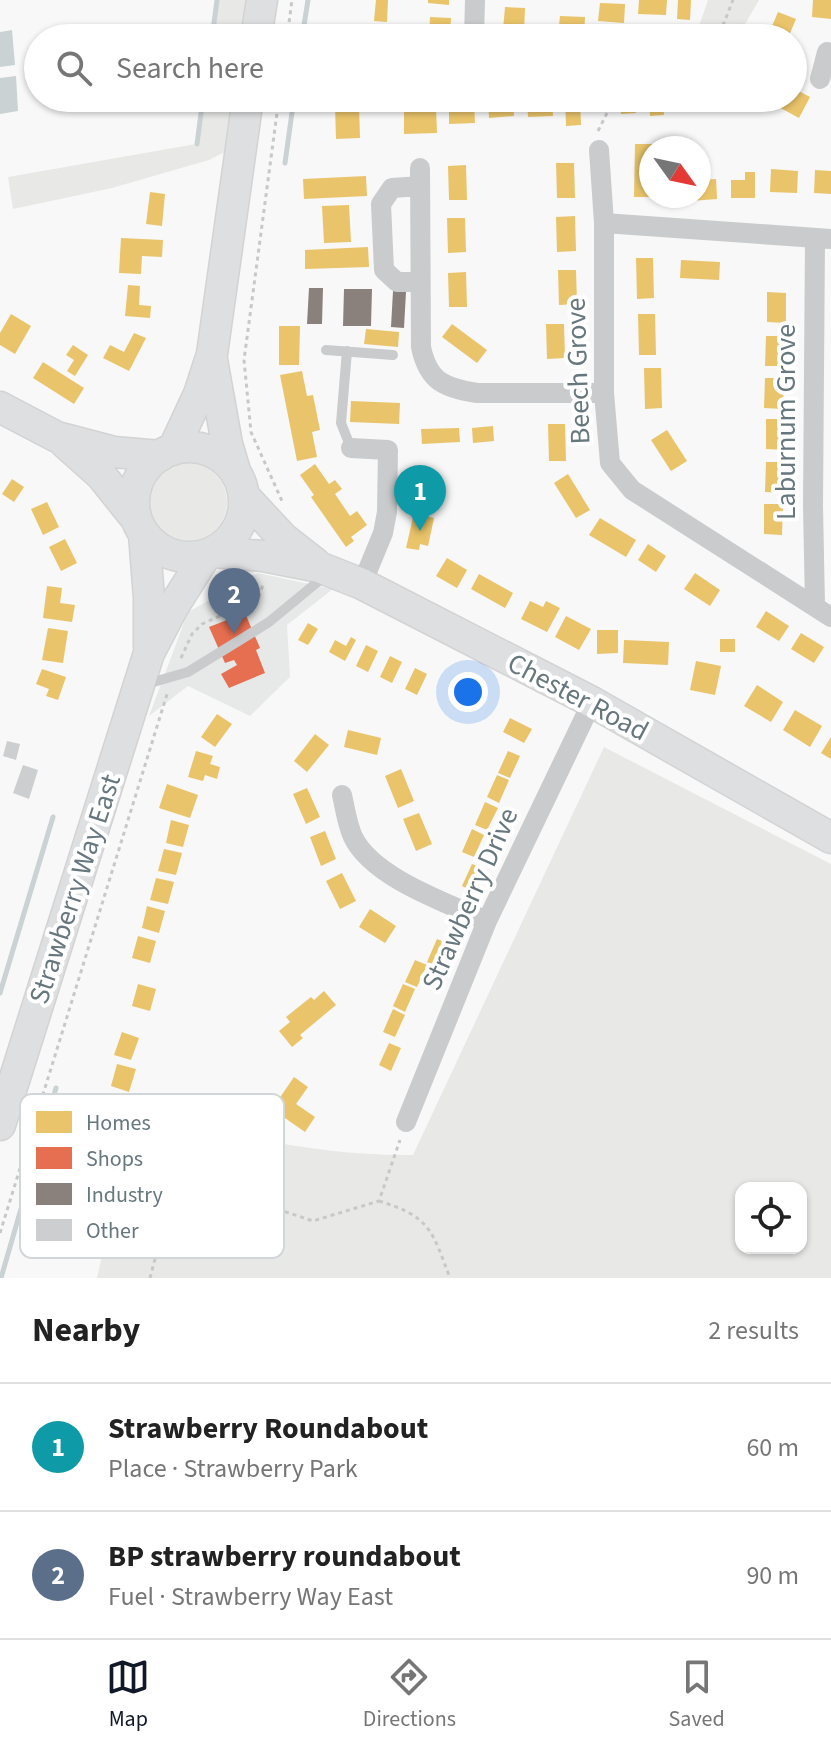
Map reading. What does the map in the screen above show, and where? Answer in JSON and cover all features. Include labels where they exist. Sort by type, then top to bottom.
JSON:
[{"type":"main road","points":[[258,24],[262,0]]},
{"type":"main road","points":[[140,527],[134,502],[137,484],[146,468],[167,453],[199,394],[212,354],[246,112]]},
{"type":"main road","points":[[57,437],[101,475],[156,547],[172,555],[189,557],[210,553],[227,542],[238,529],[244,513],[240,485],[227,444],[212,354]]},
{"type":"main road","points":[[0,407],[57,437],[114,452],[167,453],[191,447],[209,451],[225,460],[240,485]]},
{"type":"main road","name":"Chester Road","points":[[240,485],[283,538],[325,569]]},
{"type":"main road","name":"Strawberry Way East","points":[[140,527],[149,598],[149,653]]},
{"type":"main road","name":"Chester Road","points":[[210,553],[263,556],[325,569],[362,584],[592,702],[831,838]]},
{"type":"main road","name":"Strawberry Way East","points":[[0,1125],[149,653],[173,607],[210,553]]},
{"type":"street","points":[[474,24],[475,0]]},
{"type":"street","points":[[820,79],[824,50]]},
{"type":"street","name":"Beech Grove","points":[[599,150],[604,223],[604,393],[610,463],[632,490],[823,612]]},
{"type":"street","points":[[420,282],[397,282],[384,270],[381,204],[392,188],[420,177],[421,347],[424,364],[432,375],[456,390],[477,393],[604,393]]},
{"type":"street","points":[[604,223],[823,238]]},
{"type":"street","name":"Laburnum Grove","points":[[823,238],[813,506],[823,612]]},
{"type":"street","points":[[351,448],[388,450],[387,512],[383,533],[362,584]]},
{"type":"street","name":"Strawberry Drive","points":[[406,1122],[487,921],[592,702]]},
{"type":"street","points":[[342,795],[353,836],[365,853],[387,872],[410,885],[487,921]]},
{"type":"lane","points":[[326,350],[393,355]]},
{"type":"lane","points":[[347,351],[341,423],[351,448]]},
{"type":"lane","points":[[138,686],[188,672],[269,622],[325,569]]},
{"type":"path","points":[[289,24],[292,0]]},
{"type":"path","points":[[723,24],[733,0]]},
{"type":"path","points":[[599,150],[593,140],[607,112]]},
{"type":"path","points":[[379,1201],[406,1122]]},
{"type":"path","points":[[284,1211],[313,1221],[379,1201],[406,1209],[431,1230],[450,1278]]},
{"type":"path","points":[[150,1278],[155,1258]]},
{"type":"shaded area","points":[[217,0],[248,0],[245,24],[214,24]]},
{"type":"shaded area","points":[[708,0],[759,0],[745,24],[700,24]]},
{"type":"shaded area","points":[[12,30],[15,65],[0,67],[0,32]]},
{"type":"shaded area","points":[[16,76],[18,111],[0,114],[0,78]]},
{"type":"shaded area","points":[[201,112],[232,112],[227,151],[209,160],[112,188],[13,209],[8,177],[196,144]]},
{"type":"shaded area","points":[[188,463],[203,466],[215,475],[224,487],[227,502],[224,517],[215,529],[203,538],[188,541],[173,538],[161,529],[152,517],[149,502],[152,487],[161,475],[173,466]]},
{"type":"shaded area","points":[[258,573],[333,589],[287,625],[290,677],[250,716],[188,686],[149,716],[188,612]]},
{"type":"shaded area","points":[[604,747],[831,864],[831,1278],[97,1278],[101,1258],[284,1258],[284,1144],[342,1152],[413,1155]]},
{"type":"building: Homes","points":[[376,0],[388,0],[387,22],[374,21]]},
{"type":"building: Homes","points":[[428,0],[449,0],[449,5],[428,3]]},
{"type":"building: Homes","points":[[639,0],[667,0],[666,15],[638,14]]},
{"type":"building: Homes","points":[[678,0],[691,0],[690,20],[677,19]]},
{"type":"building: Homes","points":[[813,0],[831,0],[831,19],[812,17]]},
{"type":"building: Homes","points":[[600,3],[625,4],[624,23],[598,21]]},
{"type":"building: Homes","points":[[505,7],[525,8],[524,24],[504,24]]},
{"type":"building: Homes","points":[[778,12],[796,19],[794,24],[773,24]]},
{"type":"building: Homes","points":[[560,16],[585,17],[585,24],[559,24]]},
{"type":"building: Homes","points":[[430,17],[451,18],[451,24],[430,24]]},
{"type":"building: Homes","points":[[335,112],[359,112],[360,138],[336,139]]},
{"type":"building: Homes","points":[[404,112],[436,112],[437,133],[404,134]]},
{"type":"building: Homes","points":[[449,112],[474,112],[475,123],[449,124]]},
{"type":"building: Homes","points":[[489,112],[514,112],[514,116],[489,118]]},
{"type":"building: Homes","points":[[528,112],[553,112],[553,116],[528,117]]},
{"type":"building: Homes","points":[[566,112],[581,112],[581,125],[566,126]]},
{"type":"building: Homes","points":[[650,112],[664,112],[664,115],[650,116]]},
{"type":"building: Homes","points":[[788,112],[802,112],[799,118]]},
{"type":"building: Homes","points":[[635,144],[639,144],[639,197],[634,197]]},
{"type":"building: Homes","points":[[556,163],[574,163],[575,198],[557,198]]},
{"type":"building: Homes","points":[[466,165],[467,200],[449,200],[448,166]]},
{"type":"building: Homes","points":[[771,169],[798,171],[797,193],[770,192]]},
{"type":"building: Homes","points":[[815,170],[831,171],[831,194],[814,193]]},
{"type":"building: Homes","points":[[745,172],[755,172],[755,198],[731,198],[731,180],[745,180]]},
{"type":"building: Homes","points":[[366,176],[367,196],[304,199],[303,179]]},
{"type":"building: Homes","points":[[711,179],[716,179],[717,199],[711,199]]},
{"type":"building: Homes","points":[[150,192],[165,194],[162,226],[146,224]]},
{"type":"building: Homes","points":[[349,205],[351,242],[324,243],[322,206]]},
{"type":"building: Homes","points":[[575,216],[576,251],[557,252],[556,217]]},
{"type":"building: Homes","points":[[447,218],[465,218],[466,252],[448,253]]},
{"type":"building: Homes","points":[[121,238],[163,240],[162,257],[142,256],[141,274],[119,273]]},
{"type":"building: Homes","points":[[368,247],[369,267],[305,269],[305,250]]},
{"type":"building: Homes","points":[[636,258],[653,258],[654,298],[637,299]]},
{"type":"building: Homes","points":[[681,260],[720,262],[719,280],[680,278]]},
{"type":"building: Homes","points":[[558,270],[576,270],[577,304],[559,305]]},
{"type":"building: Homes","points":[[466,272],[467,307],[449,307],[448,273]]},
{"type":"building: Homes","points":[[128,285],[140,286],[139,305],[151,306],[150,318],[125,316]]},
{"type":"building: Homes","points":[[767,292],[786,293],[786,323],[767,322]]},
{"type":"building: Homes","points":[[11,314],[31,326],[15,354],[0,345],[0,333]]},
{"type":"building: Homes","points":[[638,314],[655,314],[656,355],[639,355]]},
{"type":"building: Homes","points":[[452,324],[487,350],[477,363],[442,337]]},
{"type":"building: Homes","points":[[546,324],[564,324],[565,358],[547,359]]},
{"type":"building: Homes","points":[[279,326],[300,326],[299,365],[279,365]]},
{"type":"building: Homes","points":[[366,329],[399,332],[398,347],[364,344]]},
{"type":"building: Homes","points":[[134,333],[146,338],[129,371],[103,358],[110,345],[124,352]]},
{"type":"building: Homes","points":[[766,336],[785,336],[784,366],[765,366]]},
{"type":"building: Homes","points":[[73,345],[88,355],[75,376],[67,371],[74,360],[66,355]]},
{"type":"building: Homes","points":[[43,362],[84,388],[74,404],[33,378]]},
{"type":"building: Homes","points":[[644,368],[661,368],[662,408],[645,409]]},
{"type":"building: Homes","points":[[302,371],[307,396],[313,395],[320,430],[312,432],[317,457],[297,461],[280,375]]},
{"type":"building: Homes","points":[[765,378],[784,378],[783,409],[764,408]]},
{"type":"building: Homes","points":[[351,401],[400,403],[399,424],[350,422]]},
{"type":"building: Homes","points":[[766,419],[785,419],[785,450],[766,449]]},
{"type":"building: Homes","points":[[548,424],[565,424],[566,461],[549,461]]},
{"type":"building: Homes","points":[[493,426],[494,441],[473,443],[472,428]]},
{"type":"building: Homes","points":[[459,428],[460,442],[422,444],[421,429]]},
{"type":"building: Homes","points":[[667,430],[687,461],[671,471],[651,440]]},
{"type":"building: Homes","points":[[766,462],[784,462],[784,493],[765,492]]},
{"type":"building: Homes","points":[[315,464],[329,484],[335,480],[342,489],[335,494],[350,516],[357,511],[367,525],[351,537],[354,541],[346,547],[311,497],[314,495],[300,475]]},
{"type":"building: Homes","points":[[568,474],[590,510],[576,518],[554,483]]},
{"type":"building: Homes","points":[[12,479],[24,487],[14,502],[2,494]]},
{"type":"building: Homes","points":[[47,502],[59,527],[43,535],[31,509]]},
{"type":"building: Homes","points":[[764,504],[783,504],[782,535],[764,534]]},
{"type":"building: Homes","points":[[414,513],[434,518],[428,546],[420,544],[419,550],[406,548]]},
{"type":"building: Homes","points":[[600,518],[636,540],[626,557],[589,535]]},
{"type":"building: Homes","points":[[65,539],[77,563],[61,571],[49,547]]},
{"type":"building: Homes","points":[[648,544],[666,556],[656,572],[638,560]]},
{"type":"building: Homes","points":[[447,558],[467,570],[457,588],[436,576]]},
{"type":"building: Homes","points":[[695,573],[720,590],[710,606],[684,589]]},
{"type":"building: Homes","points":[[479,574],[513,593],[505,608],[471,589]]},
{"type":"building: Homes","points":[[47,586],[62,588],[60,603],[75,605],[72,622],[43,618]]},
{"type":"building: Homes","points":[[530,601],[543,607],[546,601],[560,608],[547,632],[521,619]]},
{"type":"building: Homes","points":[[766,611],[789,626],[779,641],[756,627]]},
{"type":"building: Homes","points":[[566,616],[591,629],[579,650],[555,637]]},
{"type":"building: Homes","points":[[308,623],[318,629],[308,645],[298,640]]},
{"type":"building: Homes","points":[[48,628],[68,631],[63,663],[42,660]]},
{"type":"building: Homes","points":[[597,630],[618,630],[618,653],[597,654]]},
{"type":"building: Homes","points":[[801,633],[824,647],[814,663],[791,649]]},
{"type":"building: Homes","points":[[351,637],[356,640],[345,661],[329,652],[335,640],[346,646]]},
{"type":"building: Homes","points":[[720,639],[735,639],[735,652],[720,652]]},
{"type":"building: Homes","points":[[624,640],[669,642],[668,665],[623,663]]},
{"type":"building: Homes","points":[[366,645],[378,651],[368,672],[356,666]]},
{"type":"building: Homes","points":[[390,656],[402,662],[392,683],[380,677]]},
{"type":"building: Homes","points":[[696,661],[721,666],[715,695],[690,690]]},
{"type":"building: Homes","points":[[415,668],[427,674],[417,695],[405,689]]},
{"type":"building: Homes","points":[[42,669],[66,677],[58,700],[46,696],[49,689],[36,684]]},
{"type":"building: Homes","points":[[757,685],[783,702],[771,722],[744,706]]},
{"type":"building: Homes","points":[[795,710],[822,726],[810,747],[783,730]]},
{"type":"building: Homes","points":[[217,714],[232,724],[215,747],[201,737]]},
{"type":"building: Homes","points":[[510,718],[532,729],[524,743],[503,732]]},
{"type":"building: Homes","points":[[348,730],[381,738],[377,755],[344,747]]},
{"type":"building: Homes","points":[[315,734],[329,745],[307,772],[294,761]]},
{"type":"building: Homes","points":[[831,737],[831,759],[821,753]]},
{"type":"building: Homes","points":[[196,751],[213,756],[210,764],[220,767],[217,779],[205,775],[203,781],[188,777]]},
{"type":"building: Homes","points":[[508,751],[520,756],[510,778],[498,773]]},
{"type":"building: Homes","points":[[401,769],[414,801],[398,808],[385,776]]},
{"type":"building: Homes","points":[[497,775],[509,780],[499,803],[487,797]]},
{"type":"building: Homes","points":[[167,784],[198,795],[190,818],[159,808]]},
{"type":"building: Homes","points":[[307,788],[320,817],[306,824],[293,794]]},
{"type":"building: Homes","points":[[485,802],[498,808],[487,830],[475,825]]},
{"type":"building: Homes","points":[[419,813],[432,844],[416,851],[403,819]]},
{"type":"building: Homes","points":[[171,820],[189,825],[183,847],[166,843]]},
{"type":"building: Homes","points":[[472,829],[484,835],[474,857],[462,852]]},
{"type":"building: Homes","points":[[325,831],[336,859],[321,866],[310,837]]},
{"type":"building: Homes","points":[[164,849],[182,853],[176,875],[158,871]]},
{"type":"building: Homes","points":[[472,864],[484,869],[474,892],[462,886]]},
{"type":"building: Homes","points":[[342,873],[356,901],[340,909],[326,881]]},
{"type":"building: Homes","points":[[156,878],[174,882],[168,904],[150,900]]},
{"type":"building: Homes","points":[[147,906],[165,911],[159,933],[142,928]]},
{"type":"building: Homes","points":[[370,909],[396,926],[385,943],[359,927]]},
{"type":"building: Homes","points":[[138,936],[156,941],[150,963],[132,958]]},
{"type":"building: Homes","points":[[437,939],[449,944],[439,967],[427,962]]},
{"type":"building: Homes","points":[[415,960],[427,965],[417,987],[405,982]]},
{"type":"building: Homes","points":[[138,984],[156,989],[150,1011],[132,1006]]},
{"type":"building: Homes","points":[[403,984],[415,989],[405,1012],[393,1006]]},
{"type":"building: Homes","points":[[324,991],[336,1005],[300,1035],[303,1038],[292,1047],[279,1031],[290,1022],[286,1017]]},
{"type":"building: Homes","points":[[393,1009],[405,1015],[395,1037],[383,1032]]},
{"type":"building: Homes","points":[[122,1032],[139,1038],[131,1060],[114,1055]]},
{"type":"building: Homes","points":[[389,1043],[401,1048],[391,1071],[379,1065]]},
{"type":"building: Homes","points":[[117,1064],[136,1069],[129,1092],[111,1086]]},
{"type":"building: Homes","points":[[294,1077],[308,1087],[296,1104],[315,1117],[305,1132],[284,1117],[282,1094]]},
{"type":"building: Shops","points":[[245,613],[260,648],[256,650],[265,673],[229,688],[221,674],[237,665],[234,660],[225,663],[209,627]]},
{"type":"building: Industry","points":[[309,288],[323,288],[322,324],[307,324]]},
{"type":"building: Industry","points":[[344,289],[372,289],[371,326],[343,326]]},
{"type":"building: Industry","points":[[393,291],[406,292],[404,328],[391,327]]},
{"type":"building: Other","points":[[7,741],[20,744],[16,760],[3,756]]},
{"type":"building: Other","points":[[23,765],[38,770],[29,799],[13,793]]},
{"type":"waterway","points":[[214,24],[217,0]]},
{"type":"waterway","points":[[304,24],[308,0]]},
{"type":"waterway","points":[[197,144],[201,112]]},
{"type":"waterway","points":[[285,163],[292,112]]},
{"type":"waterway","points":[[0,993],[53,817]]},
{"type":"waterway","points":[[54,1094],[56,1088]]},
{"type":"waterway","points":[[1,1278],[20,1212]]},
{"type":"place","name":"Strawberry Roundabout","points":[[420,531]]},
{"type":"place","name":"BP strawberry roundabout","points":[[234,634]]}]
